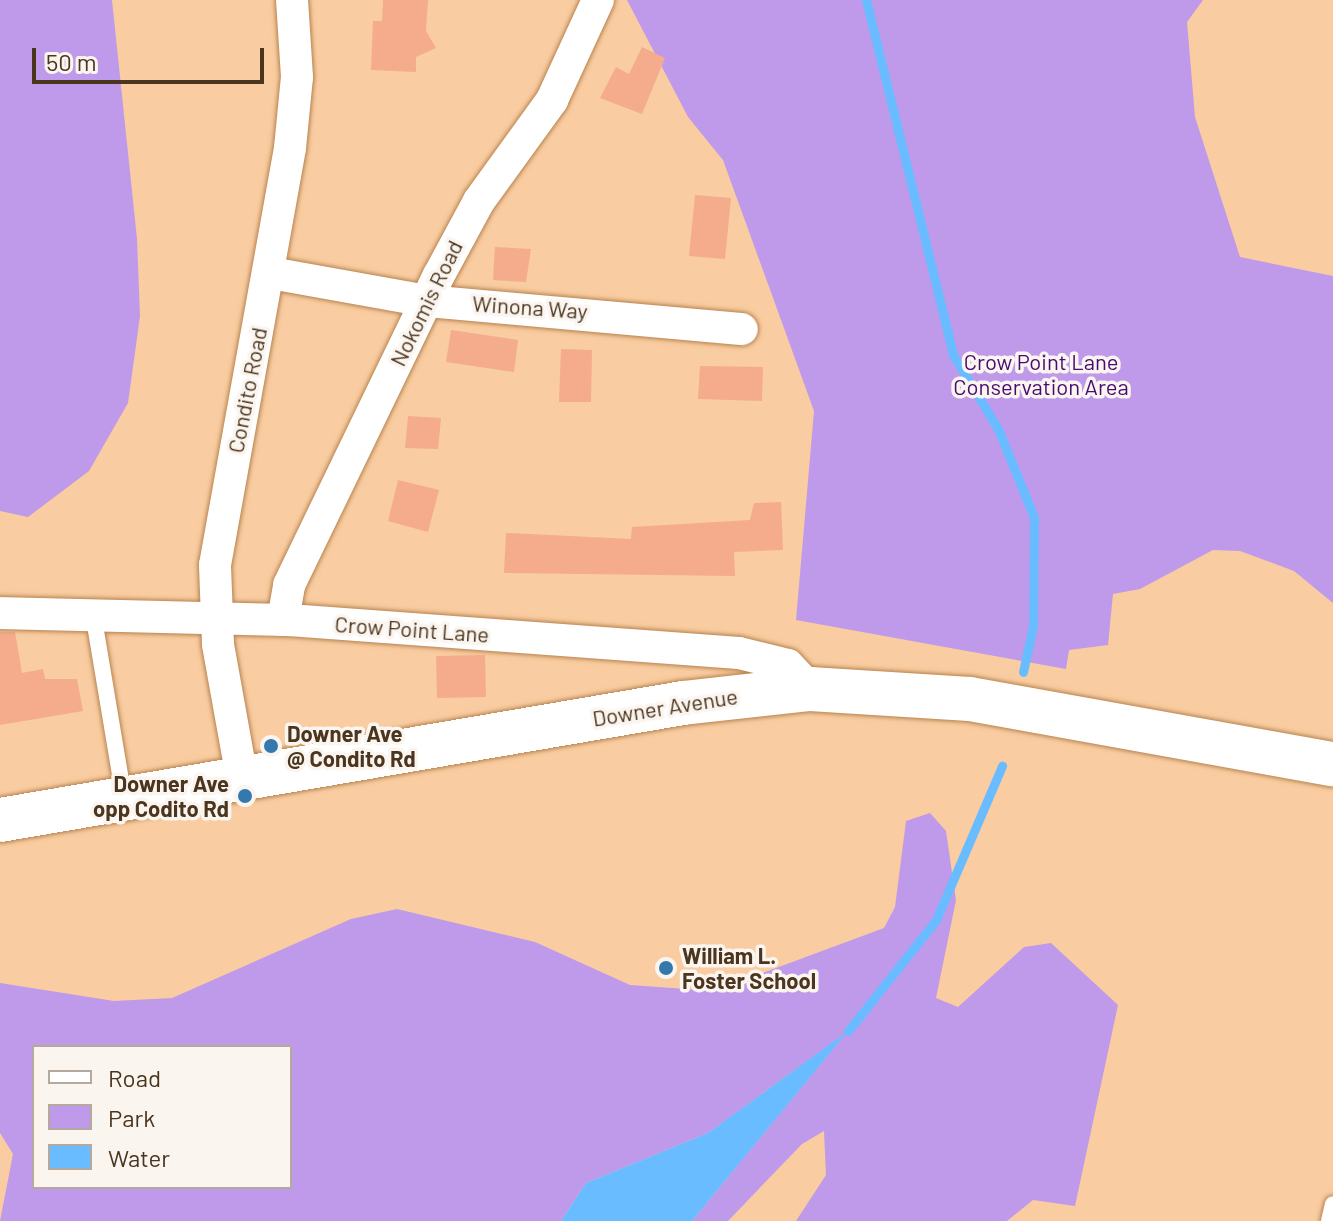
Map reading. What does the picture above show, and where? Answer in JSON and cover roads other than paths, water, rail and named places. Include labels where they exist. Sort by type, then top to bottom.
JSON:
[{"type":"street","name":"Condito Road","points":[[242,778],[215,620],[222,517],[271,273],[297,77],[292,0]]},
{"type":"street","name":"Nokomis Road","points":[[283,620],[289,585],[467,220],[552,100],[598,0]]},
{"type":"street","name":"Winona Way","points":[[271,273],[427,301],[742,329]]},
{"type":"street","name":"Crow Point Lane","points":[[0,613],[94,619],[283,620],[739,653],[788,665],[810,689]]},
{"type":"street","name":"Downer Avenue","points":[[0,820],[683,703],[810,689],[970,699],[1333,764]]},
{"type":"lane","points":[[94,619],[124,798]]},
{"type":"lane","points":[[1329,1221],[1333,1204]]},
{"type":"water","points":[[848,1031],[692,1221],[561,1221],[586,1183],[708,1133]]},
{"type":"waterway","points":[[866,0],[953,355],[998,429],[1034,517],[1033,626],[1023,672]]},
{"type":"waterway","points":[[848,1031],[936,920],[1002,766]]},
{"type":"place","name":"Downer Ave @ Condito Rd","points":[[271,746]]},
{"type":"place","name":"Downer Ave opp Codito Rd","points":[[245,796]]},
{"type":"place","name":"William L. Foster School","points":[[666,968]]},
{"type":"park label","name":"Crow Point Lane Conservation Area","points":[[1041,374]]}]
